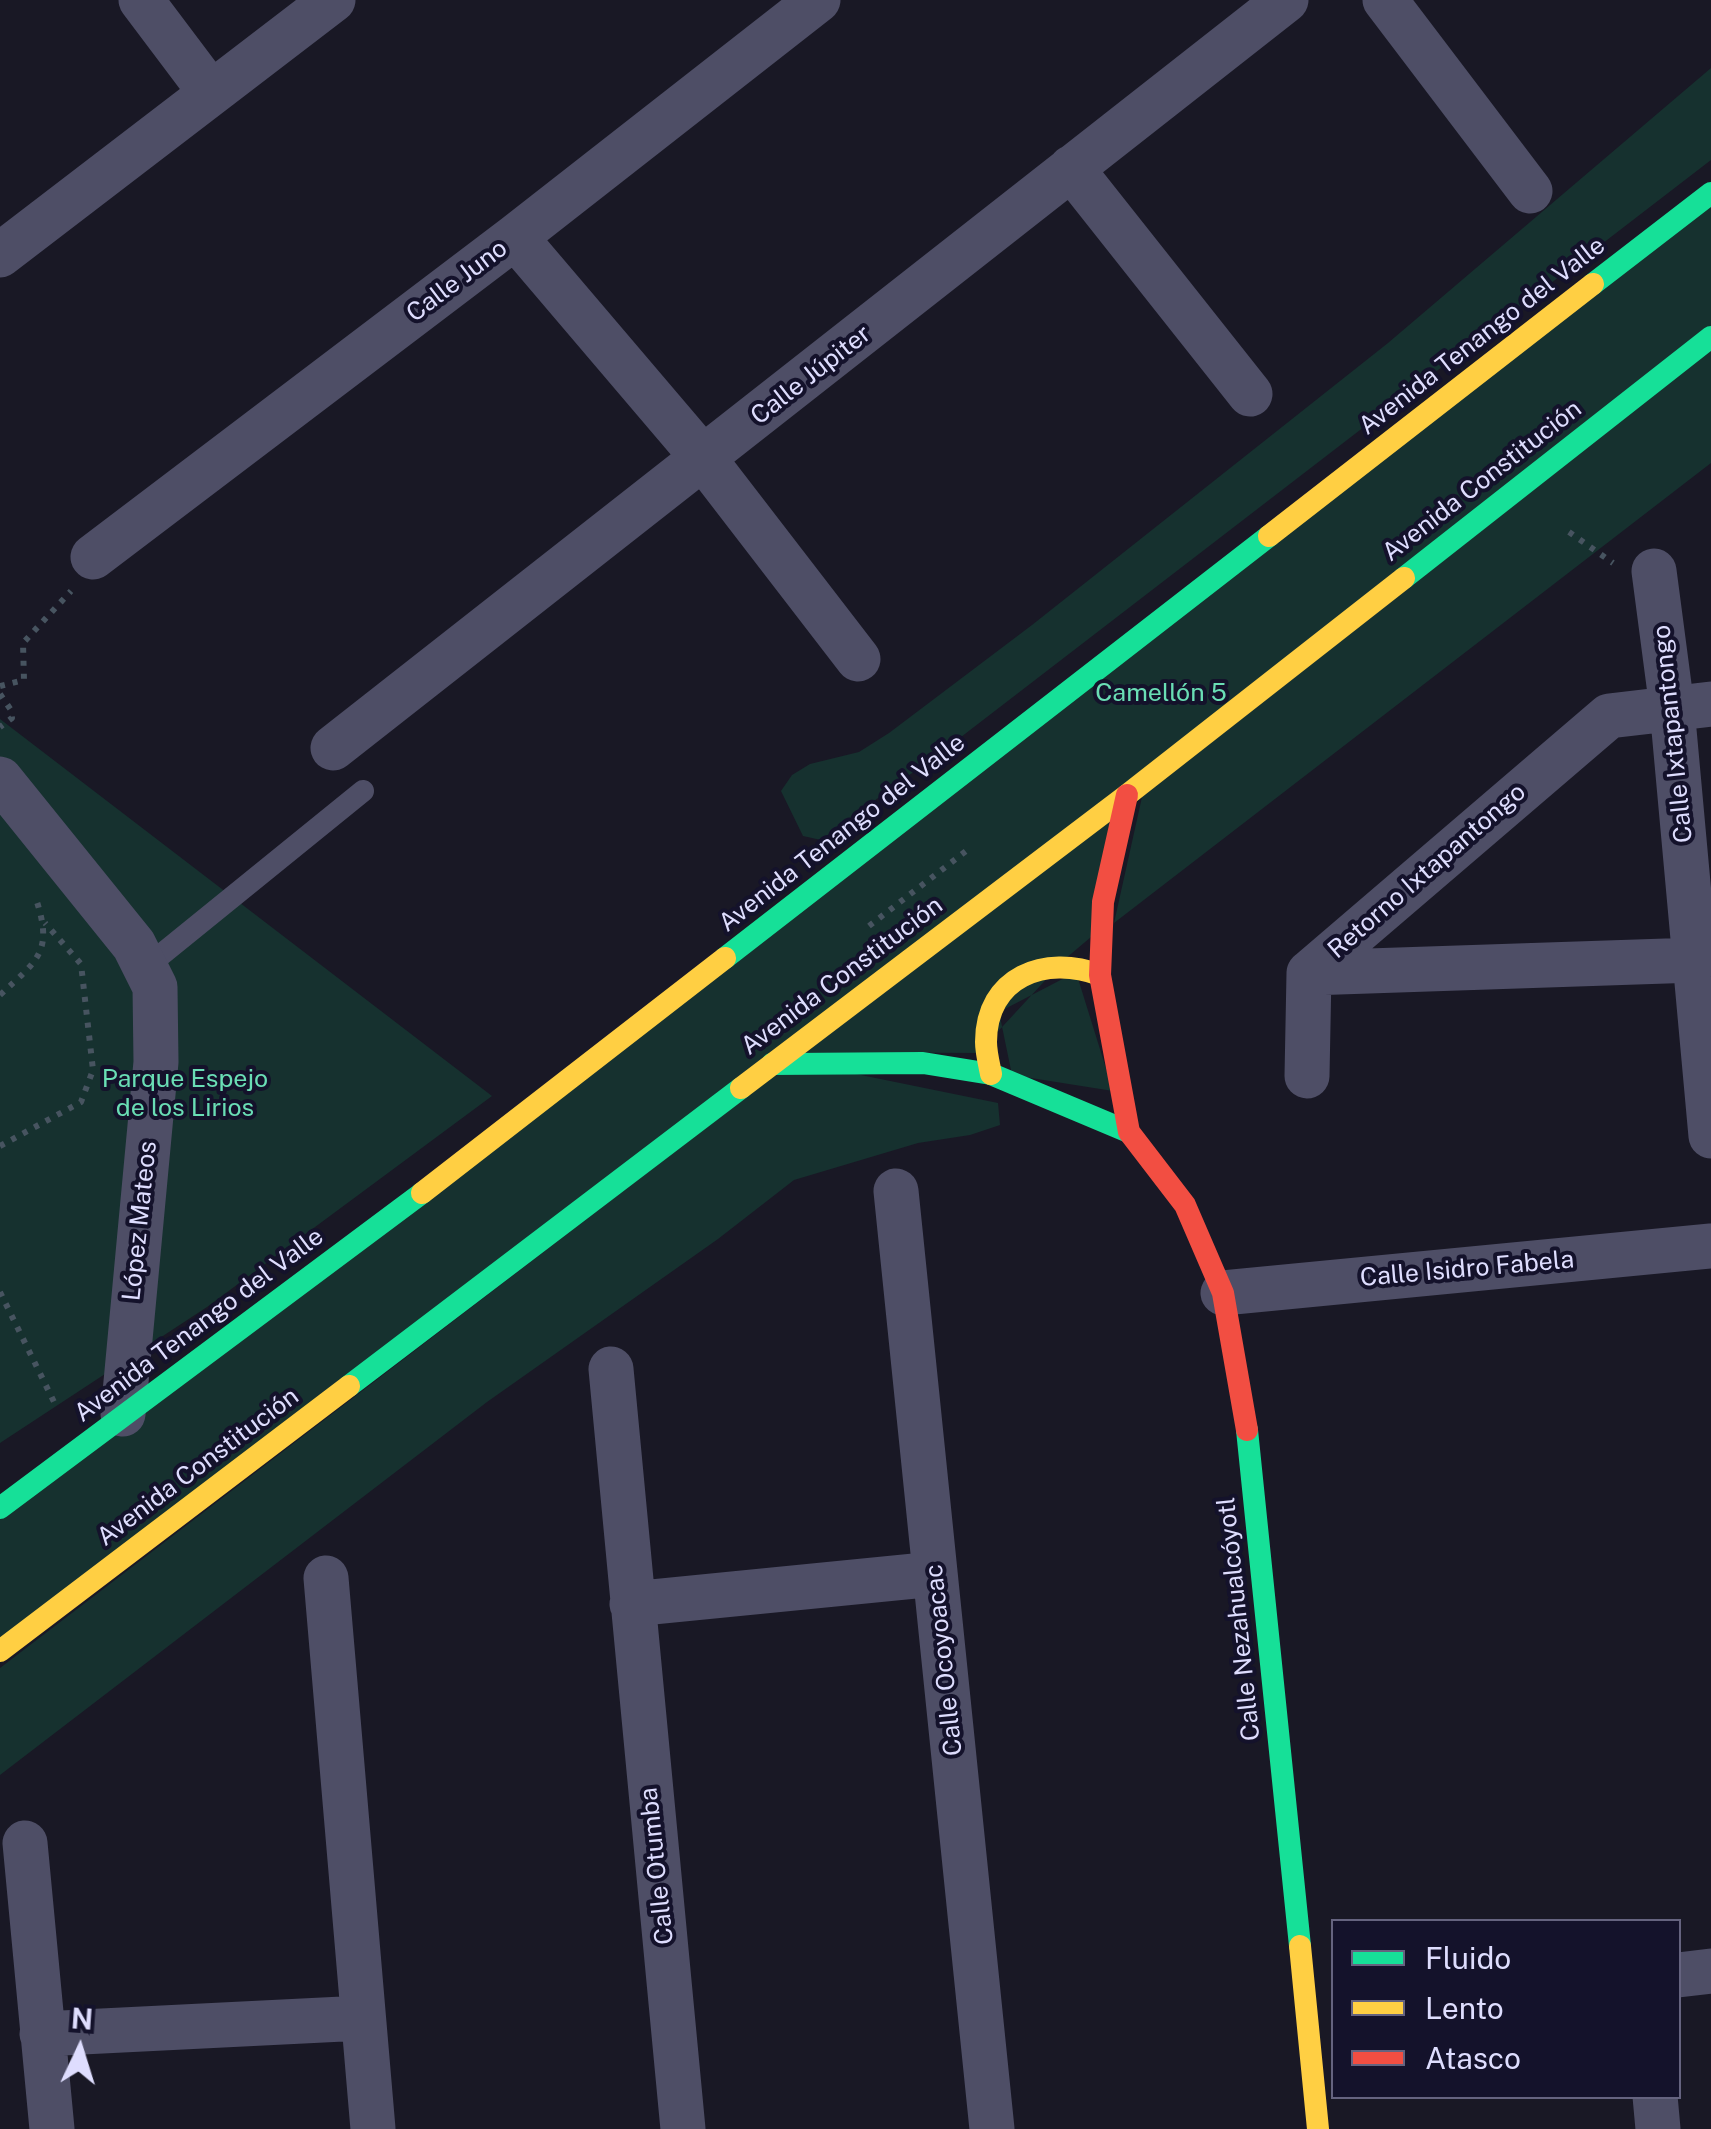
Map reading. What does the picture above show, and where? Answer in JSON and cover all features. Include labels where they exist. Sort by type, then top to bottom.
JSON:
[{"type":"main road","name":"Avenida Tenango del Valle","points":[[0,1508],[418,1197],[1711,194]]},
{"type":"main road","name":"Avenida Constitución","points":[[0,1651],[1126,795],[1711,337]]},
{"type":"main road","name":"Calle Nezahualcóyotl","points":[[1126,795],[1103,902],[1100,975],[1128,1132],[1185,1205],[1223,1293],[1246,1416],[1321,2010],[1318,2129]]},
{"type":"main road","points":[[991,1074],[986,1040],[997,998],[1030,970],[1077,966],[1100,975]]},
{"type":"main road","name":"Calle Nezahualcóyotl","points":[[772,1064],[923,1064],[991,1074],[1128,1132]]},
{"type":"street","points":[[141,0],[212,94]]},
{"type":"street","points":[[0,255],[333,0]]},
{"type":"street","name":"Calle Juno","points":[[93,557],[515,237],[818,0]]},
{"type":"street","name":"Calle Júpiter","points":[[334,748],[1286,0]]},
{"type":"street","points":[[1385,0],[1530,191]]},
{"type":"street","points":[[1072,168],[1250,394]]},
{"type":"street","points":[[515,237],[704,459],[858,659]]},
{"type":"street","name":"Calle Ixtapantongo","points":[[1654,572],[1692,706],[1696,960],[1711,1136]]},
{"type":"street","name":"Retorno Ixtapantongo","points":[[1309,973],[1609,716],[1692,706]]},
{"type":"street","name":"López Mateos","points":[[0,779],[134,945],[155,987],[156,1062],[123,1414]]},
{"type":"street","name":"Retorno Ixtapantongo","points":[[1309,973],[1696,960]]},
{"type":"street","points":[[1307,1076],[1309,973]]},
{"type":"street","name":"Calle Ocoyoacac","points":[[896,1191],[992,2129]]},
{"type":"street","name":"Calle Isidro Fabela","points":[[1223,1293],[1711,1246]]},
{"type":"street","name":"Calle Otumba","points":[[610,1369],[682,2129]]},
{"type":"street","points":[[632,1604],[935,1574]]},
{"type":"street","points":[[326,1578],[373,2129]]},
{"type":"street","points":[[26,1844],[52,2129]]},
{"type":"street","points":[[1681,1974],[1711,1971]]},
{"type":"street","points":[[42,2034],[363,2018]]},
{"type":"street","points":[[1654,2099],[1658,2129]]},
{"type":"lane","points":[[146,967],[363,791]]},
{"type":"path","points":[[0,686],[24,680],[23,644],[84,577],[93,557]]},
{"type":"path","points":[[0,694],[12,718],[0,728]]},
{"type":"path","points":[[854,859],[922,950]]},
{"type":"path","points":[[0,1146],[81,1102],[93,1070],[81,964],[44,923],[33,890]]},
{"type":"path","points":[[0,995],[40,958],[44,923]]},
{"type":"path","points":[[0,1292],[54,1405],[87,1444]]},
{"type":"green space","points":[[1711,68],[1711,160],[961,737],[821,840],[803,836],[781,791],[792,775],[810,764],[859,752],[1032,625],[1388,343]]},
{"type":"green space","name":"Camellón 5","points":[[1711,197],[1711,333],[0,1647],[0,1516]]},
{"type":"green space","points":[[1711,351],[1711,463],[1114,923],[1142,797]]},
{"type":"green space","name":"Parque Espejo de los Lirios","points":[[0,719],[492,1096],[207,1307],[0,1443]]},
{"type":"green space","points":[[1110,820],[1091,937],[1065,959],[978,1053],[806,1052]]},
{"type":"green space","points":[[1076,972],[1113,1091],[1012,1075],[999,1012]]},
{"type":"green space","points":[[856,1074],[998,1103],[1000,1125],[970,1135],[918,1143],[794,1180],[718,1239],[487,1402],[0,1775],[0,1668],[775,1075]]},
{"type":"traffic: fast","points":[[1593,284],[1711,193]]},
{"type":"traffic: fast","points":[[1404,578],[1711,337]]},
{"type":"traffic: fast","points":[[725,958],[1269,536]]},
{"type":"traffic: fast","points":[[772,1064],[923,1063],[991,1074],[1129,1132]]},
{"type":"traffic: fast","points":[[349,1386],[741,1088]]},
{"type":"traffic: fast","points":[[0,1508],[422,1193]]},
{"type":"traffic: fast","points":[[1247,1430],[1300,1946]]},
{"type":"traffic: slow","points":[[1269,536],[1593,284]]},
{"type":"traffic: slow","points":[[741,1088],[1127,795],[1404,578]]},
{"type":"traffic: slow","points":[[422,1193],[725,958]]},
{"type":"traffic: slow","points":[[991,1074],[986,1046],[989,1020],[996,1001],[1008,987],[1022,976],[1059,967],[1100,975]]},
{"type":"traffic: slow","points":[[0,1651],[349,1386]]},
{"type":"traffic: slow","points":[[1300,1946],[1318,2129]]},
{"type":"traffic: jam","points":[[1127,795],[1103,902],[1100,975],[1129,1132],[1185,1205],[1223,1293],[1247,1430]]}]
